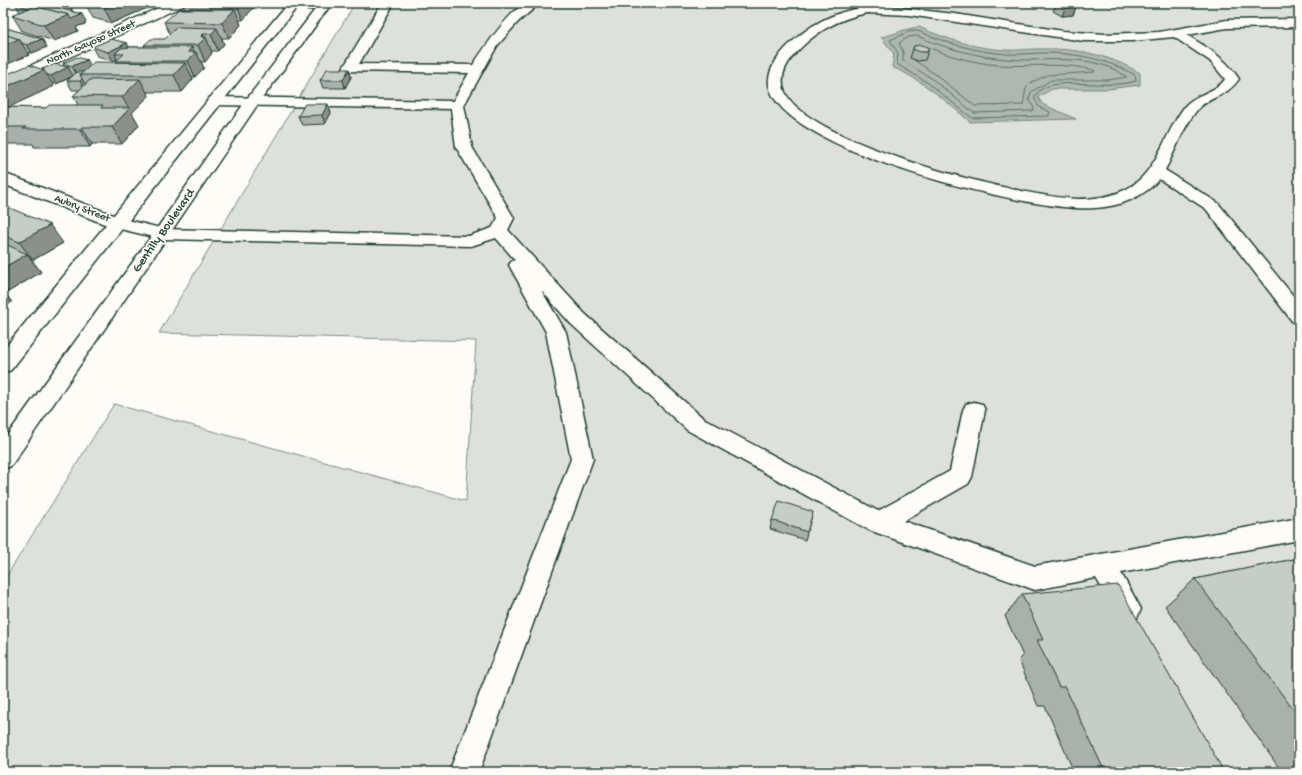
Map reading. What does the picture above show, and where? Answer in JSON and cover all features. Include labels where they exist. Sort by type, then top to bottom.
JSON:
[{"type":"main road","name":"North Gayoso Street","points":[[3,83],[180,3]]},
{"type":"main road","points":[[3,365],[118,223],[292,3],[325,4]]},
{"type":"main road","name":"Gentilly Boulevard","points":[[3,460],[162,234],[252,102],[325,4]]},
{"type":"main road","name":"Aubry Street","points":[[3,178],[118,223],[162,234]]},
{"type":"lane","points":[[388,3],[350,68],[477,69]]},
{"type":"lane","points":[[162,234],[471,241],[499,231],[506,218],[464,147],[457,105],[492,44],[514,19],[534,3]]},
{"type":"lane","points":[[1177,34],[1220,63],[1228,71],[1232,79],[1223,89],[1192,106],[1175,134],[1158,172],[1128,195],[1109,201],[1084,204],[1048,201],[960,181],[908,167],[828,134],[800,117],[779,97],[775,84],[777,69],[795,45],[814,30],[846,15],[865,11],[910,12],[1075,36],[1104,38],[1177,34],[1228,24],[1299,23]]},
{"type":"lane","points":[[214,102],[457,105]]},
{"type":"lane","points":[[1158,172],[1212,206],[1299,316]]},
{"type":"lane","points":[[499,231],[578,319],[695,424],[878,523],[1035,578],[1299,529]]},
{"type":"lane","points":[[464,772],[582,458],[556,332],[499,231]]},
{"type":"lane","points":[[878,523],[960,477],[974,410]]},
{"type":"lane","points":[[1103,566],[1138,628]]},
{"type":"shaded area","points":[[355,3],[1299,3],[1299,772],[3,772],[3,582],[114,404],[466,501],[476,341],[159,333]]},
{"type":"water","points":[[919,27],[940,36],[984,48],[1010,50],[1050,49],[1077,51],[1102,56],[1140,73],[1140,85],[1108,89],[1052,89],[1038,97],[1042,104],[1076,119],[970,122],[923,84],[892,67],[894,54],[881,37]]},
{"type":"building","points":[[46,3],[29,8],[15,4]]},
{"type":"building","points":[[49,3],[69,4],[59,8],[82,14],[71,19],[69,15],[38,7]]},
{"type":"building","points":[[87,3],[115,3],[104,8]]},
{"type":"building","points":[[187,3],[239,3],[237,5],[185,5]]},
{"type":"building","points":[[1057,3],[1070,3],[1076,7],[1065,8]]},
{"type":"building","points":[[34,6],[69,15],[44,25],[12,15]]},
{"type":"building","points":[[179,9],[235,9],[222,23],[164,22]]},
{"type":"building","points":[[3,27],[42,39],[27,45],[22,43],[19,39],[3,34]]},
{"type":"building","points":[[177,27],[217,28],[211,34],[203,34],[201,37],[206,37],[198,45],[144,45],[151,39],[165,39]]},
{"type":"building","points":[[3,34],[19,39],[3,45]]},
{"type":"building","points":[[111,39],[127,43],[108,52],[92,47]]},
{"type":"building","points":[[922,45],[929,48],[927,52],[920,52],[913,49],[914,46]]},
{"type":"building","points":[[192,47],[188,52],[196,52],[188,61],[116,61],[124,54],[115,54],[121,48]]},
{"type":"building","points":[[77,57],[87,60],[72,66],[63,63]]},
{"type":"building","points":[[94,62],[185,63],[174,75],[80,75]]},
{"type":"building","points":[[55,64],[68,67],[51,76],[46,74],[42,69]]},
{"type":"building","points":[[29,65],[44,70],[3,88],[3,76]]},
{"type":"building","points":[[327,69],[349,69],[343,80],[320,80]]},
{"type":"building","points":[[77,72],[83,72],[80,75],[82,79],[80,81],[67,81]]},
{"type":"building","points":[[140,79],[122,97],[73,96],[90,80]]},
{"type":"building","points":[[305,104],[328,104],[322,115],[298,116]]},
{"type":"building","points":[[49,105],[103,105],[101,108],[130,108],[112,127],[82,127],[80,129],[23,129],[26,127],[3,127],[4,107],[46,108]]},
{"type":"building","points":[[3,205],[50,225],[19,242],[3,235]]},
{"type":"building","points":[[3,243],[27,254],[3,268]]},
{"type":"building","points":[[779,501],[813,512],[807,532],[772,520]]},
{"type":"building","points":[[1299,558],[1299,717],[1195,579]]},
{"type":"building","points":[[1118,585],[1224,772],[1105,772],[1065,687],[1059,687],[1037,640],[1043,640],[1022,594]]}]
